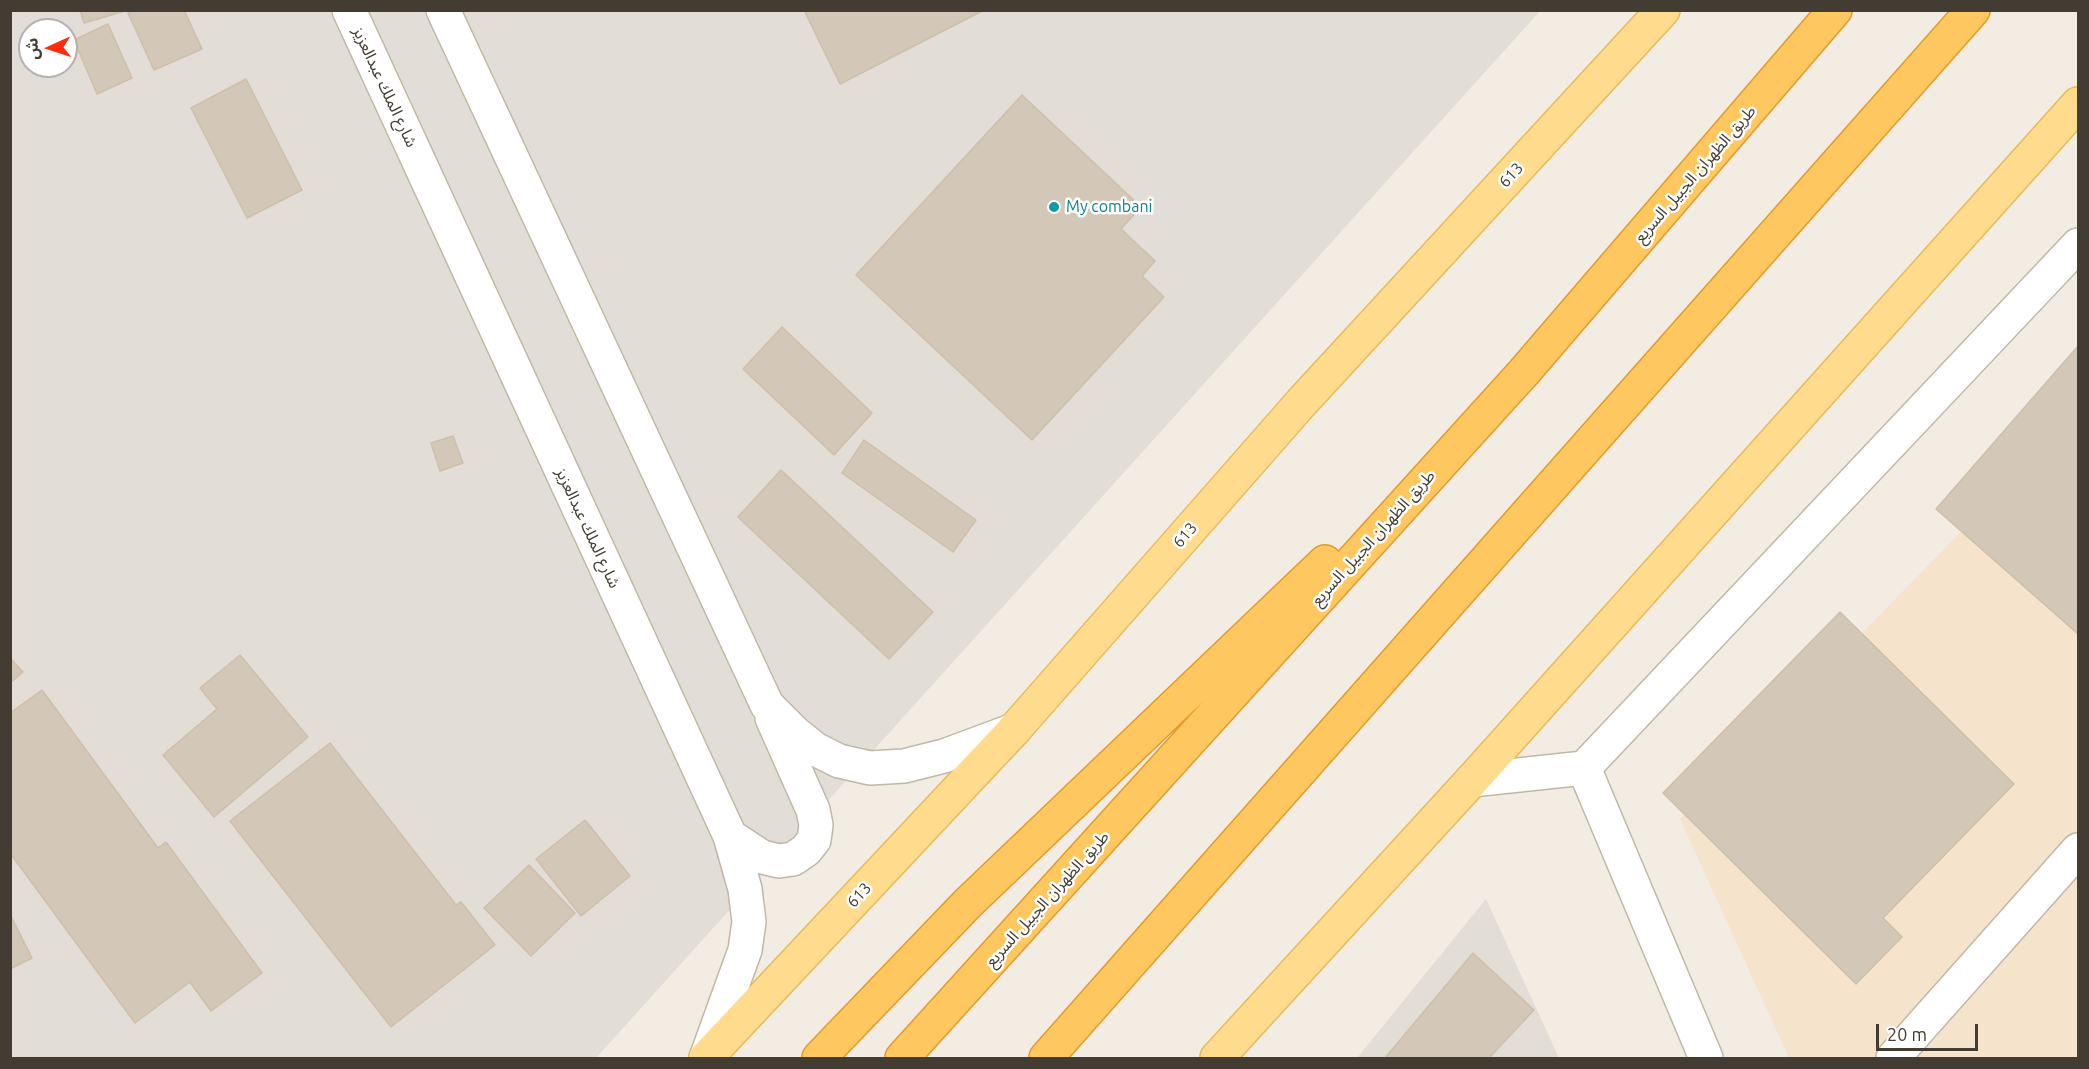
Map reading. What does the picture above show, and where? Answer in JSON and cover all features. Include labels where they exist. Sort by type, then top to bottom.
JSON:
[{"type":"highway","name":"طريق الظهران الجبيل السريع","points":[[902,1059],[1524,372],[1836,10]]},
{"type":"highway","points":[[1046,1059],[1973,10]]},
{"type":"highway","points":[[819,1059],[968,903],[1524,372]]},
{"type":"main road","name":"613","points":[[706,1059],[1014,730],[1301,403],[1663,10]]},
{"type":"main road","points":[[1217,1059],[1472,780],[2079,104]]},
{"type":"street","name":"شارع الملك عبدالعزيز","points":[[350,10],[730,836],[745,890],[749,922],[745,950],[706,1059]]},
{"type":"street","points":[[443,10],[767,705],[813,810],[816,825],[813,840],[806,850],[793,859],[779,861],[762,856],[730,836]]},
{"type":"street","points":[[1472,780],[1584,768],[2079,245]]},
{"type":"street","points":[[767,705],[815,749],[839,761],[870,768],[904,766],[944,756],[1014,730]]},
{"type":"street","points":[[1584,768],[1706,1059]]},
{"type":"street","points":[[1893,1059],[2079,850]]},
{"type":"shaded area","points":[[10,11],[1540,11],[596,1058],[11,1058]]},
{"type":"shaded area","points":[[2078,412],[2078,1058],[1789,1058],[1680,819]]},
{"type":"shaded area","points":[[1486,899],[1559,1058],[1357,1058]]},
{"type":"building","points":[[80,10],[124,10],[125,11],[84,23]]},
{"type":"building","points":[[134,10],[184,10],[202,49],[154,70],[128,13]]},
{"type":"building","points":[[804,10],[984,10],[840,84]]},
{"type":"building","points":[[108,24],[132,78],[97,94],[78,49],[78,38]]},
{"type":"building","points":[[246,79],[302,190],[247,218],[191,108]]},
{"type":"building","points":[[1022,95],[1141,207],[1121,229],[1155,261],[1142,276],[1164,297],[1032,440],[856,275]]},
{"type":"building","points":[[782,327],[872,413],[834,455],[743,369]]},
{"type":"building","points":[[2078,346],[2078,634],[1936,509]]},
{"type":"building","points":[[453,436],[463,463],[440,471],[431,443]]},
{"type":"building","points":[[864,440],[976,520],[953,552],[842,473]]},
{"type":"building","points":[[781,470],[933,612],[889,659],[738,517]]},
{"type":"building","points":[[1840,612],[2014,784],[1883,918],[1902,937],[1856,984],[1663,793]]},
{"type":"building","points":[[240,655],[308,737],[214,817],[163,755],[217,709],[200,688]]},
{"type":"building","points":[[10,658],[23,672],[10,683]]},
{"type":"building","points":[[42,690],[158,848],[166,842],[262,973],[211,1011],[190,982],[135,1023],[10,853],[10,713]]},
{"type":"building","points":[[330,743],[456,905],[461,902],[495,945],[391,1027],[230,821]]},
{"type":"building","points":[[585,820],[630,876],[581,916],[536,859]]},
{"type":"building","points":[[529,865],[575,913],[531,956],[484,908]]},
{"type":"building","points":[[10,914],[32,958],[10,969]]},
{"type":"building","points":[[1473,953],[1534,1010],[1489,1058],[1385,1058]]},
{"type":"place","name":"My combani","points":[[1054,207]]}]
